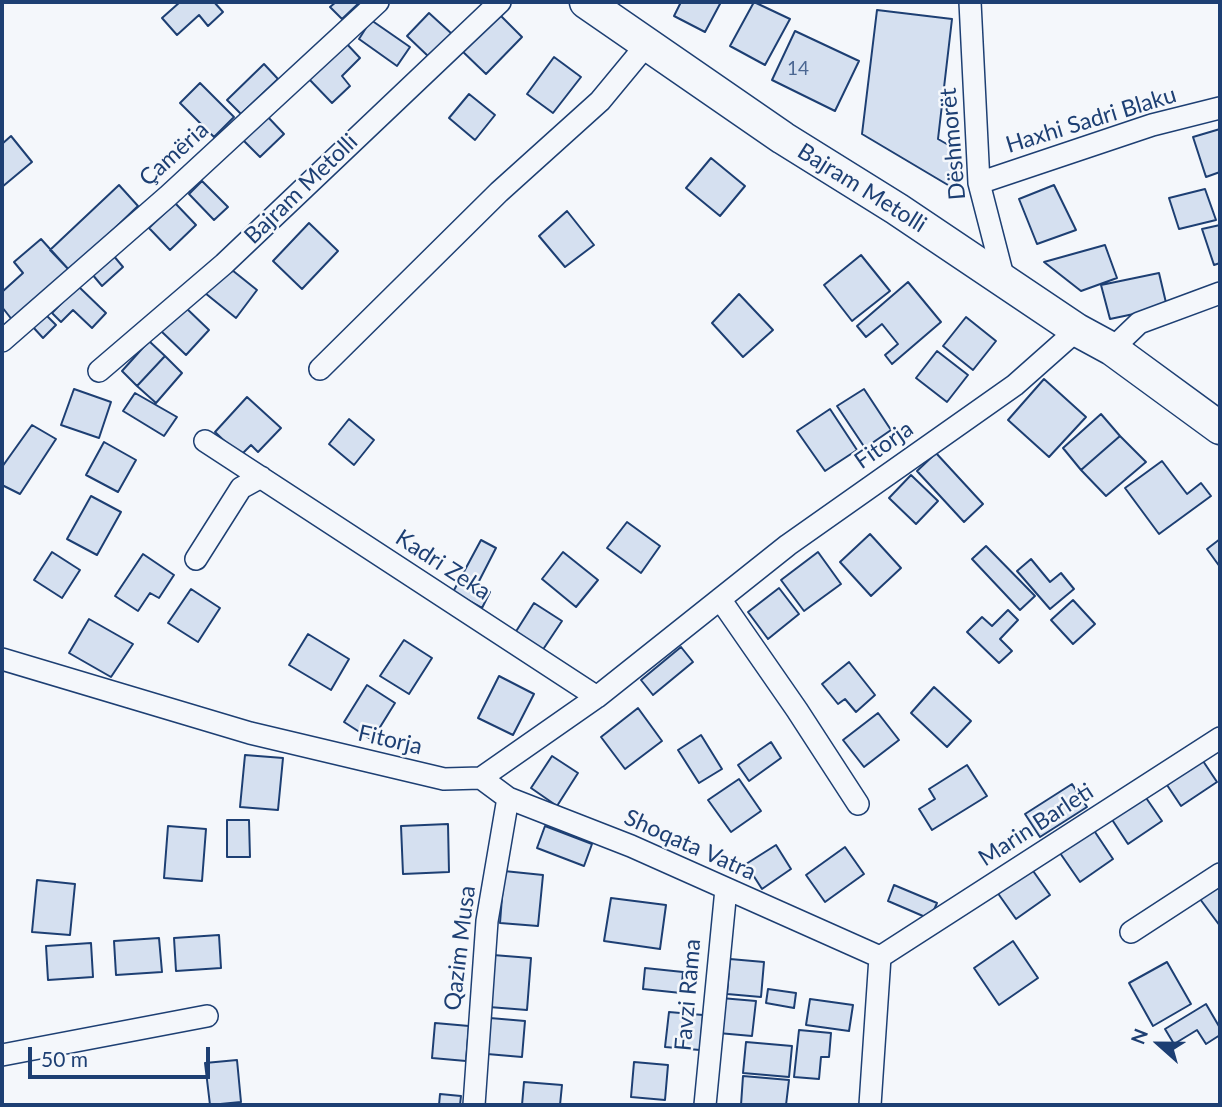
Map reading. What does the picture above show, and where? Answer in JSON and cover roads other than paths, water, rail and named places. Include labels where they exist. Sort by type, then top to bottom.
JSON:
[{"type":"main road","name":"Bajram Metolli","points":[[586,2],[783,138],[1077,330],[1112,349],[1220,428]]},
{"type":"street","name":"Çamëria","points":[[2,341],[168,196],[378,2]]},
{"type":"street","name":"Bajram Metolli","points":[[99,371],[223,264],[500,2]]},
{"type":"street","name":"Dëshmorët","points":[[970,2],[979,183],[1004,280]]},
{"type":"street","points":[[320,369],[499,192],[600,101],[648,43]]},
{"type":"street","name":"Haxhi Sadri Blaku","points":[[979,183],[1152,125],[1220,108]]},
{"type":"street","points":[[1112,349],[1139,323],[1220,293]]},
{"type":"street","name":"Fitorja","points":[[2,659],[250,733],[444,779],[481,778],[597,698],[788,545],[1015,385],[1077,330]]},
{"type":"street","name":"Kadri Zeka","points":[[205,441],[597,698]]},
{"type":"street","points":[[196,559],[241,488],[246,482],[261,477]]},
{"type":"street","points":[[720,600],[797,710],[858,804]]},
{"type":"street","name":"Marin Barleti","points":[[880,957],[1220,738]]},
{"type":"street","name":"Shoqata Vatra","points":[[481,778],[509,798],[631,846],[880,957]]},
{"type":"street","name":"Qazim Musa","points":[[474,1105],[487,921],[509,798]]},
{"type":"street","points":[[1131,932],[1220,874]]},
{"type":"street","name":"Favzi Rama","points":[[705,1105],[726,889]]},
{"type":"street","points":[[870,1105],[880,957]]},
{"type":"street","points":[[2,1055],[207,1017]]}]
